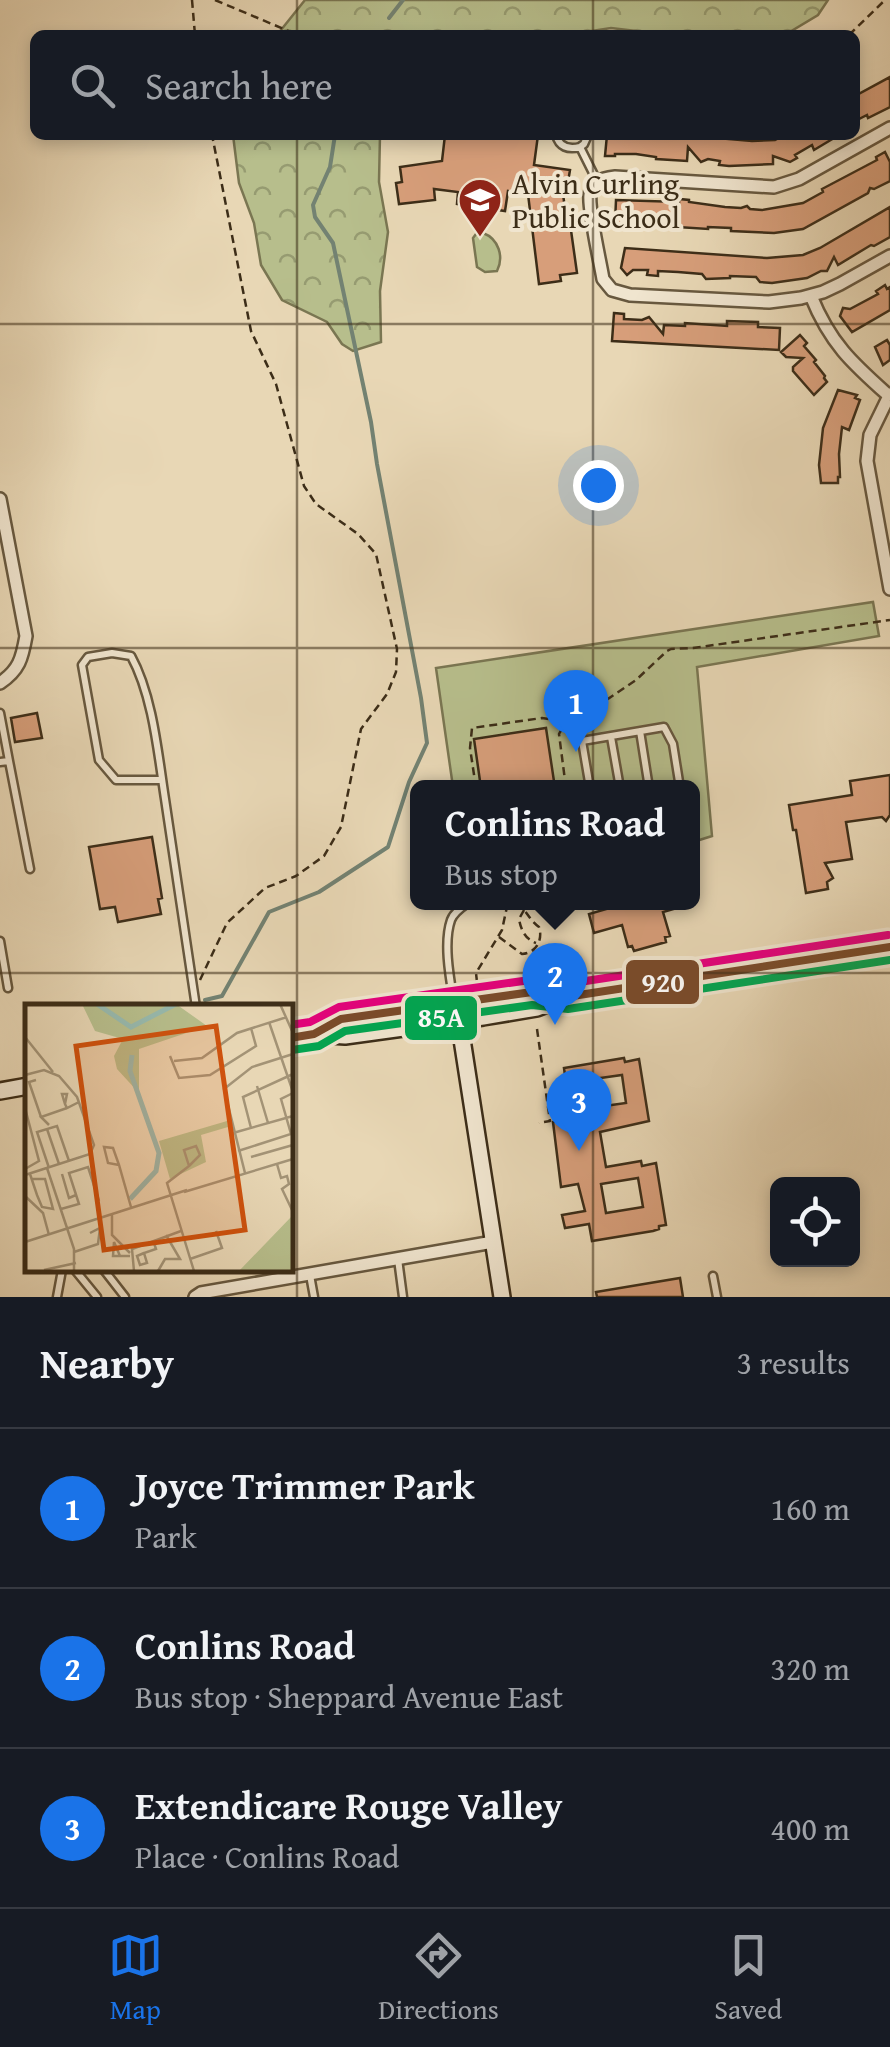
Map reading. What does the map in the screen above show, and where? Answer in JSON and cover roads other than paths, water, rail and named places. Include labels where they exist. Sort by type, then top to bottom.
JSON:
[{"type":"main road","points":[[292,1038],[344,1036],[459,1020],[537,1008],[566,997],[890,947]]},
{"type":"main road","points":[[314,1034],[341,1019],[532,992],[566,997]]},
{"type":"main road","points":[[459,1020],[502,1297]]},
{"type":"main road","points":[[0,1091],[25,1087]]},
{"type":"street","points":[[890,128],[799,179],[774,187],[616,177],[598,181],[590,194],[603,279],[612,290],[630,295],[768,302],[811,296],[890,256]]},
{"type":"street","points":[[811,296],[842,353],[889,395],[870,435],[867,461],[890,589]]},
{"type":"street","points":[[0,499],[26,636],[14,673],[0,683]]},
{"type":"street","points":[[195,1297],[493,1242]]},
{"type":"lane","points":[[558,140],[566,148],[580,147],[586,140]]},
{"type":"lane","points":[[580,147],[598,181]]},
{"type":"lane","points":[[162,780],[116,780],[99,760],[82,665],[88,656],[131,656],[140,671],[162,780],[196,1004]]},
{"type":"lane","points":[[0,713],[4,762],[30,869]]},
{"type":"lane","points":[[589,780],[582,741],[664,727],[673,744],[679,780]]},
{"type":"lane","points":[[640,731],[649,780]]},
{"type":"lane","points":[[611,737],[619,780]]},
{"type":"lane","points":[[457,910],[452,919],[448,968],[459,1020]]},
{"type":"lane","points":[[0,941],[8,988]]},
{"type":"lane","points":[[398,1258],[403,1297]]},
{"type":"lane","points":[[58,1297],[62,1272]]},
{"type":"lane","points":[[77,1272],[97,1297]]},
{"type":"lane","points":[[106,1272],[125,1297]]},
{"type":"lane","points":[[310,1274],[314,1297]]},
{"type":"lane","points":[[713,1276],[717,1297]]},
{"type":"waterway","points":[[389,18],[403,0]]},
{"type":"waterway","points":[[205,1000],[222,996],[269,912],[319,892],[388,847],[409,782],[427,743],[371,422],[333,243],[315,217],[313,205],[330,167],[334,140]]},
{"type":"place","name":"Alvin Curling Public School","points":[[480,238]]},
{"type":"place","name":"Joyce Trimmer Park","points":[[576,752]]},
{"type":"place","name":"Conlins Road","points":[[555,1025]]},
{"type":"place","name":"Extendicare Rouge Valley","points":[[579,1151]]}]
